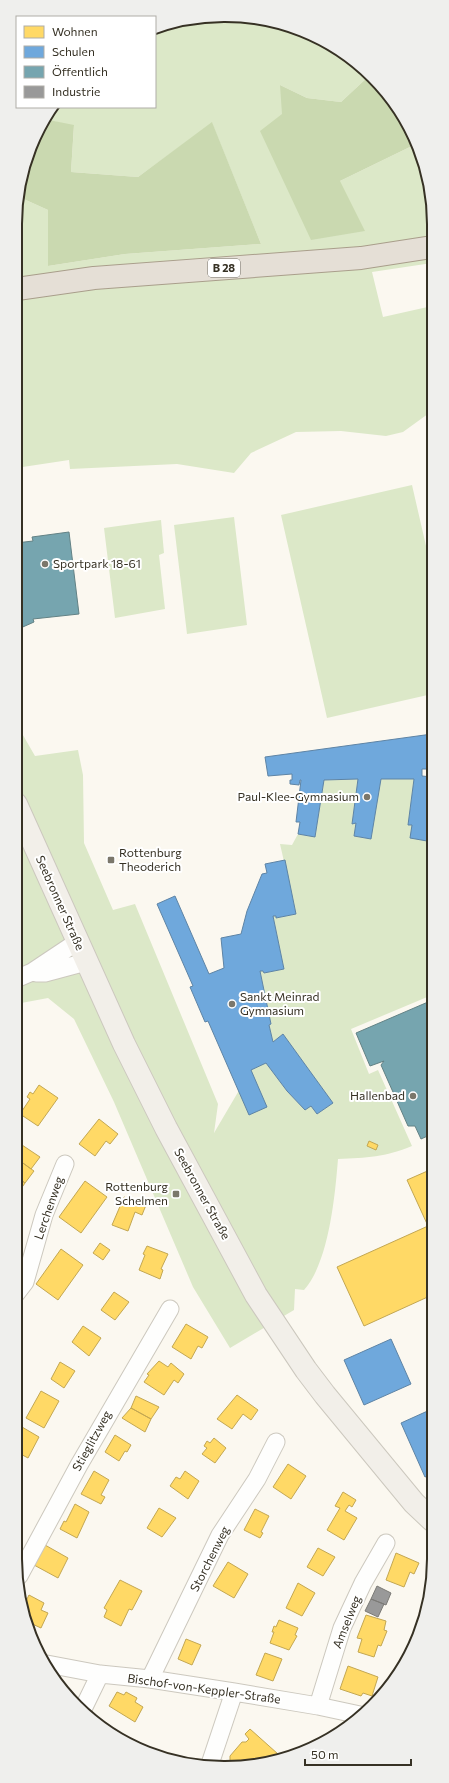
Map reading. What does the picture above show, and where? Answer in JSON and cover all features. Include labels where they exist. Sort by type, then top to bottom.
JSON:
[{"type":"main road","name":"B 28","points":[[22,288],[94,278],[362,258],[427,248]]},
{"type":"street","name":"Seebronner Straße","points":[[22,817],[124,1044],[166,1128],[260,1302],[306,1370],[325,1395],[414,1503],[427,1515]]},
{"type":"street","points":[[22,976],[32,972],[77,942]]},
{"type":"street","points":[[32,972],[45,973],[86,962]]},
{"type":"street","name":"Lerchenweg","points":[[22,1286],[25,1282],[44,1216],[64,1164]]},
{"type":"street","name":"Stieglitzweg","points":[[22,1570],[79,1465],[170,1309]]},
{"type":"street","name":"Storchenweg","points":[[150,1679],[220,1535],[257,1479],[276,1442]]},
{"type":"street","name":"Amselweg","points":[[318,1706],[342,1628],[363,1583],[386,1543]]},
{"type":"street","name":"Bischof-von-Keppler-Straße","points":[[52,1665],[100,1674],[150,1679],[234,1692],[318,1706],[354,1714]]},
{"type":"street","points":[[85,1705],[100,1674]]},
{"type":"street","points":[[211,1761],[234,1692]]},
{"type":"green space","points":[[211,22],[238,22],[277,29],[302,37],[326,49],[358,72],[366,79],[341,102],[307,98],[280,85],[340,181],[412,147],[420,172],[427,211],[427,264],[372,272],[383,317],[427,307],[427,415],[403,432],[386,436],[341,431],[296,432],[251,453],[234,473],[177,464],[70,469],[69,460],[22,467],[22,211],[24,199],[48,210],[48,266],[125,254],[261,244],[212,123],[138,177],[71,172],[74,126],[51,121],[59,108],[156,108],[156,34],[185,26]]},
{"type":"green space","points":[[366,79],[393,112],[412,146],[340,181],[365,231],[311,240],[260,131],[282,114],[280,85],[307,98],[341,102]]},
{"type":"green space","points":[[51,120],[74,125],[71,172],[138,177],[212,122],[261,244],[125,254],[48,266],[48,210],[24,199],[29,172],[37,147]]},
{"type":"green space","points":[[412,485],[427,550],[427,695],[327,718],[281,515]]},
{"type":"green space","points":[[234,517],[247,625],[187,634],[174,525]]},
{"type":"green space","points":[[161,520],[164,553],[159,555],[165,609],[115,618],[104,528]]},
{"type":"green space","points":[[22,733],[35,756],[78,750],[83,775],[84,843],[113,910],[135,904],[218,1104],[214,1133],[251,1070],[266,1063],[287,1091],[305,1110],[311,1106],[317,1114],[333,1103],[283,1034],[273,1042],[269,1025],[271,1024],[260,971],[263,971],[264,973],[284,969],[273,916],[276,916],[277,918],[296,914],[280,844],[292,845],[298,834],[315,837],[324,780],[358,779],[352,823],[356,823],[354,836],[371,839],[381,779],[414,779],[408,825],[412,825],[427,841],[427,997],[351,1029],[369,1074],[378,1070],[412,1146],[393,1153],[376,1156],[338,1159],[333,1209],[325,1246],[313,1278],[304,1290],[295,1289],[294,1310],[230,1348],[193,1287],[114,1102],[74,1019],[48,998],[22,1003]]},
{"type":"building: Wohnen","points":[[39,1085],[58,1098],[38,1126],[22,1115],[22,1111],[30,1099],[27,1097],[30,1092],[33,1094]]},
{"type":"building: Wohnen","points":[[99,1119],[118,1134],[110,1144],[106,1141],[95,1156],[79,1144]]},
{"type":"building: Wohnen","points":[[369,1141],[378,1145],[376,1150],[367,1146]]},
{"type":"building: Wohnen","points":[[22,1145],[40,1157],[31,1169],[22,1162]]},
{"type":"building: Wohnen","points":[[22,1162],[34,1171],[25,1183],[22,1181]]},
{"type":"building: Wohnen","points":[[427,1171],[427,1224],[407,1180]]},
{"type":"building: Wohnen","points":[[85,1181],[107,1197],[81,1233],[59,1217]]},
{"type":"building: Wohnen","points":[[124,1197],[146,1205],[142,1215],[135,1212],[128,1231],[112,1225]]},
{"type":"building: Wohnen","points":[[427,1226],[427,1297],[364,1326],[337,1267]]},
{"type":"building: Wohnen","points":[[100,1243],[110,1250],[103,1260],[93,1253]]},
{"type":"building: Wohnen","points":[[147,1246],[168,1254],[161,1269],[163,1270],[160,1279],[139,1270],[145,1255],[143,1254]]},
{"type":"building: Wohnen","points":[[61,1249],[83,1265],[58,1300],[36,1284]]},
{"type":"building: Wohnen","points":[[114,1292],[129,1302],[115,1320],[101,1310]]},
{"type":"building: Wohnen","points":[[186,1324],[208,1337],[202,1348],[198,1346],[191,1359],[172,1347]]},
{"type":"building: Wohnen","points":[[83,1326],[101,1338],[89,1356],[72,1342]]},
{"type":"building: Wohnen","points":[[159,1361],[168,1367],[171,1363],[184,1374],[178,1383],[174,1380],[164,1395],[144,1382],[149,1375],[147,1374]]},
{"type":"building: Wohnen","points":[[60,1362],[75,1371],[64,1388],[51,1379]]},
{"type":"building: Wohnen","points":[[41,1391],[59,1401],[44,1428],[26,1418]]},
{"type":"building: Wohnen","points":[[237,1395],[258,1410],[251,1420],[243,1414],[232,1429],[217,1419]]},
{"type":"building: Wohnen","points":[[136,1396],[159,1407],[151,1419],[131,1408]]},
{"type":"building: Wohnen","points":[[131,1408],[151,1419],[145,1432],[122,1418]]},
{"type":"building: Wohnen","points":[[22,1427],[39,1437],[28,1458],[22,1455]]},
{"type":"building: Wohnen","points":[[115,1435],[131,1445],[119,1461],[105,1452]]},
{"type":"building: Wohnen","points":[[214,1438],[226,1448],[215,1463],[202,1454],[207,1448],[204,1446],[207,1441],[210,1443]]},
{"type":"building: Wohnen","points":[[288,1464],[306,1476],[291,1499],[273,1487]]},
{"type":"building: Wohnen","points":[[94,1471],[109,1480],[101,1495],[105,1497],[101,1504],[81,1494]]},
{"type":"building: Wohnen","points":[[185,1471],[199,1481],[188,1499],[170,1486],[176,1477],[180,1479]]},
{"type":"building: Wohnen","points":[[343,1492],[356,1500],[352,1507],[349,1505],[345,1511],[357,1518],[344,1540],[327,1530],[340,1508],[335,1506]]},
{"type":"building: Wohnen","points":[[75,1504],[89,1512],[77,1538],[60,1529],[64,1521],[66,1522]]},
{"type":"building: Wohnen","points":[[159,1508],[176,1518],[162,1537],[147,1528]]},
{"type":"building: Wohnen","points":[[255,1509],[269,1516],[261,1532],[263,1533],[260,1538],[244,1530]]},
{"type":"building: Wohnen","points":[[45,1545],[68,1558],[58,1578],[34,1565]]},
{"type":"building: Wohnen","points":[[318,1548],[335,1557],[323,1576],[307,1567]]},
{"type":"building: Wohnen","points":[[396,1553],[419,1563],[414,1574],[410,1572],[404,1587],[386,1580]]},
{"type":"building: Wohnen","points":[[228,1562],[248,1574],[234,1598],[213,1586]]},
{"type":"building: Wohnen","points":[[120,1580],[142,1591],[132,1610],[129,1609],[121,1626],[104,1617],[107,1610],[104,1608]]},
{"type":"building: Wohnen","points":[[298,1583],[315,1593],[302,1616],[286,1608]]},
{"type":"building: Wohnen","points":[[29,1595],[44,1603],[41,1610],[48,1613],[41,1628],[33,1624],[26,1600]]},
{"type":"building: Wohnen","points":[[366,1615],[386,1621],[384,1630],[387,1631],[381,1646],[378,1645],[374,1657],[358,1652],[362,1639],[357,1638]]},
{"type":"building: Wohnen","points":[[279,1620],[298,1628],[295,1635],[297,1636],[289,1650],[270,1643],[274,1632],[272,1632],[274,1626],[276,1627]]},
{"type":"building: Wohnen","points":[[186,1639],[201,1645],[192,1665],[178,1659]]},
{"type":"building: Wohnen","points":[[265,1653],[282,1659],[273,1681],[256,1675]]},
{"type":"building: Wohnen","points":[[348,1666],[378,1677],[372,1696],[363,1693],[361,1696],[340,1689]]},
{"type":"building: Wohnen","points":[[117,1692],[124,1695],[126,1692],[137,1698],[135,1702],[143,1707],[135,1722],[109,1706]]},
{"type":"building: Wohnen","points":[[250,1729],[278,1754],[230,1761],[230,1756],[242,1742],[246,1742],[249,1739],[245,1734]]},
{"type":"building: Schulen","name":"Paul-Klee-Gymnasium","points":[[427,735],[427,769],[422,769],[422,776],[427,776],[427,841],[410,838],[412,825],[408,825],[414,779],[381,779],[371,839],[354,836],[356,823],[352,824],[358,779],[324,780],[315,837],[298,834],[300,822],[296,822],[301,780],[299,785],[290,784],[292,774],[268,776],[265,757]]},
{"type":"building: Schulen","name":"Sankt Meinrad Gymnasium","points":[[285,860],[296,914],[276,918],[276,916],[273,916],[284,969],[264,973],[263,971],[260,971],[271,1024],[269,1025],[273,1042],[283,1034],[333,1103],[317,1114],[311,1106],[305,1110],[287,1091],[266,1063],[251,1070],[267,1107],[249,1115],[208,1021],[205,1022],[190,987],[193,986],[157,904],[175,896],[209,974],[224,968],[221,938],[241,934],[247,911],[262,874],[267,873],[265,864]]},
{"type":"building: Schulen","points":[[391,1339],[411,1384],[364,1405],[344,1360]]},
{"type":"building: Schulen","points":[[427,1411],[427,1476],[425,1477],[401,1423]]},
{"type":"building: Öffentlich","name":"Sportpark 18-61","points":[[69,532],[79,614],[33,619],[34,622],[22,627],[22,542],[33,541],[32,537]]},
{"type":"building: Öffentlich","name":"Hallenbad","points":[[427,1002],[427,1136],[421,1139],[415,1126],[408,1126],[381,1065],[384,1061],[370,1066],[356,1033]]},
{"type":"building: Industrie","points":[[377,1586],[391,1593],[386,1605],[371,1599]]},
{"type":"building: Industrie","points":[[371,1599],[384,1604],[378,1617],[365,1611]]},
{"type":"place","name":"Sportpark 18-61","points":[[45,564]]},
{"type":"place","name":"Paul-Klee-Gymnasium","points":[[367,797]]},
{"type":"place","name":"Rottenburg Theoderich","points":[[111,860]]},
{"type":"place","name":"Sankt Meinrad Gymnasium","points":[[232,1004]]},
{"type":"place","name":"Hallenbad","points":[[413,1096]]},
{"type":"place","name":"Rottenburg Schelmen","points":[[176,1194]]}]
